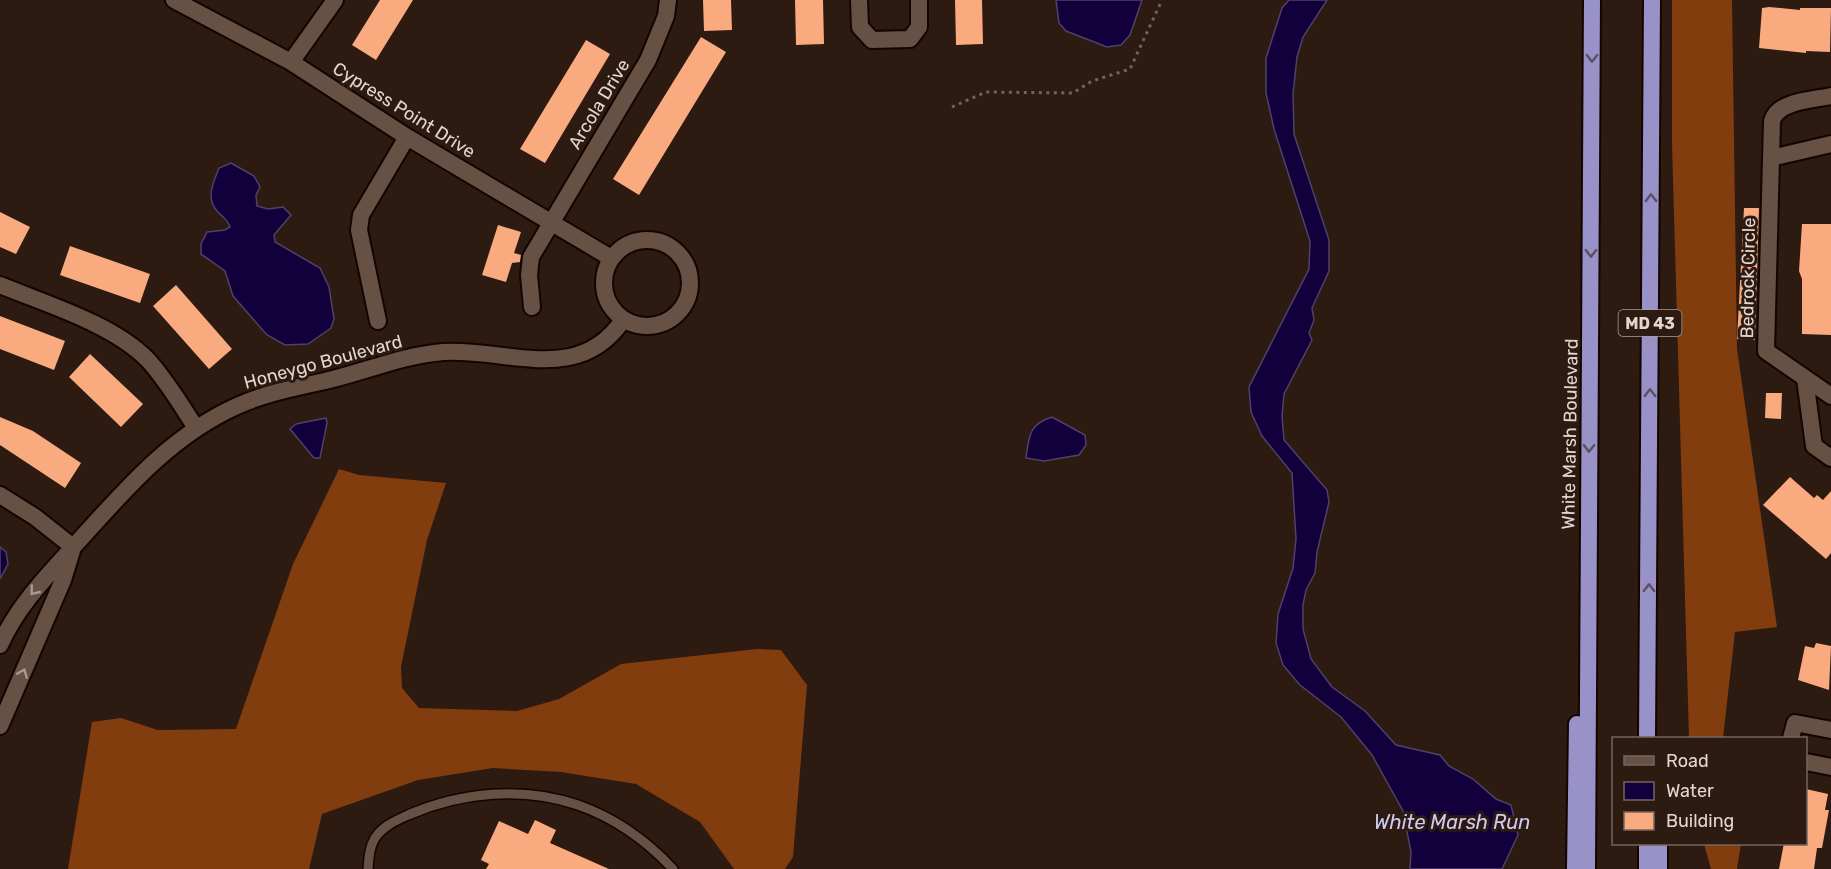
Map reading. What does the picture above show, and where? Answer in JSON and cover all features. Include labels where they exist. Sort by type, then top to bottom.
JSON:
[{"type":"highway","name":"White Marsh Boulevard","points":[[1587,869],[1592,0]]},
{"type":"highway","name":"MD 43","points":[[1647,737],[1652,0]]},
{"type":"highway","points":[[1575,869],[1575,756],[1582,585],[1588,522]]},
{"type":"highway","points":[[1648,646],[1655,737]]},
{"type":"highway","points":[[1647,845],[1647,869]]},
{"type":"highway","points":[[1659,845],[1659,869]]},
{"type":"street","name":"Cypress Point Drive","points":[[174,0],[291,62],[406,137],[611,258]]},
{"type":"street","points":[[291,62],[335,0]]},
{"type":"street","name":"Arcola Drive","points":[[532,307],[529,275],[531,257],[648,60],[663,23],[668,0]]},
{"type":"street","points":[[859,0],[860,27],[872,40],[910,39],[919,27],[919,0]]},
{"type":"street","name":"Bedrock Circle","points":[[1831,96],[1786,106],[1776,112],[1772,121],[1766,351],[1831,396]]},
{"type":"street","points":[[378,321],[359,230],[362,214],[406,137]]},
{"type":"street","points":[[1771,158],[1831,144]]},
{"type":"street","points":[[649,240],[663,243],[675,250],[684,260],[690,274],[690,291],[686,303],[671,319],[651,327],[637,326],[623,320],[606,298],[604,284],[611,258],[623,247],[635,241],[649,240]]},
{"type":"street","points":[[0,285],[76,315],[110,333],[146,359],[173,391],[196,428]]},
{"type":"street","name":"Honeygo Boulevard","points":[[0,645],[22,605],[150,463],[196,428],[237,406],[282,390],[400,360],[443,352],[497,353],[539,361],[572,359],[613,335],[623,320]]},
{"type":"street","points":[[1805,379],[1814,446],[1831,458]]},
{"type":"street","points":[[0,495],[35,517],[73,548]]},
{"type":"street","name":"Honeygo Boulevard","points":[[0,726],[63,580],[73,548]]},
{"type":"street","points":[[1791,737],[1795,723],[1831,730]]},
{"type":"street","points":[[1807,762],[1831,767]]},
{"type":"lane","points":[[368,869],[370,848],[384,827],[422,809],[451,800],[502,794],[552,798],[600,814],[647,843],[673,869]]},
{"type":"path","points":[[952,107],[986,92],[1073,93],[1092,81],[1130,69],[1162,0]]},
{"type":"shaded area","points":[[1672,0],[1732,0],[1737,349],[1777,627],[1735,632],[1723,737],[1689,737],[1672,144]]},
{"type":"shaded area","points":[[339,469],[359,475],[446,483],[427,540],[401,667],[402,688],[419,708],[517,711],[559,699],[621,664],[757,649],[781,650],[807,685],[793,857],[785,869],[734,869],[700,822],[636,784],[561,772],[493,768],[418,780],[322,814],[309,869],[68,869],[92,722],[121,718],[158,730],[236,729],[293,564]]},
{"type":"shaded area","points":[[1704,845],[1741,845],[1737,869],[1711,869]]},
{"type":"water","points":[[1056,0],[1142,0],[1130,35],[1121,45],[1107,47],[1066,31],[1059,23]]},
{"type":"water","name":"White Marsh Run","points":[[1289,0],[1327,0],[1303,37],[1297,57],[1293,94],[1294,134],[1329,240],[1329,271],[1312,308],[1314,320],[1309,333],[1312,340],[1284,394],[1282,416],[1284,440],[1327,490],[1329,502],[1317,552],[1315,573],[1306,590],[1303,605],[1303,629],[1311,659],[1332,687],[1365,711],[1396,745],[1440,755],[1449,766],[1473,779],[1496,799],[1511,805],[1518,835],[1502,869],[1410,869],[1411,852],[1403,811],[1372,755],[1341,717],[1300,685],[1283,665],[1276,643],[1278,614],[1293,568],[1296,539],[1292,473],[1262,436],[1251,412],[1249,387],[1309,269],[1310,241],[1274,129],[1266,93],[1266,58],[1282,8]]},
{"type":"water","points":[[231,163],[254,176],[260,187],[256,195],[257,206],[268,209],[283,207],[291,215],[274,235],[275,242],[320,268],[329,287],[334,319],[331,328],[308,344],[285,345],[267,335],[233,296],[225,271],[201,254],[201,244],[207,232],[225,230],[230,227],[227,220],[214,207],[211,196],[219,168]]},
{"type":"water","points":[[1052,417],[1085,435],[1086,445],[1079,455],[1044,461],[1026,458],[1028,443],[1034,427]]},
{"type":"water","points":[[326,418],[320,458],[314,458],[290,429],[296,424]]},
{"type":"water","points":[[0,547],[6,552],[8,564],[0,579]]},
{"type":"building","points":[[380,0],[413,0],[376,60],[352,45]]},
{"type":"building","points":[[703,0],[731,0],[732,30],[704,31]]},
{"type":"building","points":[[795,0],[823,0],[824,44],[796,45]]},
{"type":"building","points":[[955,0],[982,0],[983,44],[956,45]]},
{"type":"building","points":[[1762,8],[1800,10],[1800,8],[1831,8],[1830,52],[1806,51],[1806,53],[1759,48]]},
{"type":"building","points":[[701,37],[726,52],[639,195],[613,179]]},
{"type":"building","points":[[586,40],[610,54],[545,163],[520,149]]},
{"type":"building","points":[[1744,208],[1759,208],[1755,340],[1737,339]]},
{"type":"building","points":[[0,212],[30,227],[16,254],[0,247]]},
{"type":"building","points":[[1802,224],[1831,224],[1831,335],[1802,334],[1802,279],[1799,271]]},
{"type":"building","points":[[498,225],[521,232],[514,253],[521,255],[520,262],[512,263],[506,282],[482,275]]},
{"type":"building","points":[[70,246],[150,274],[140,303],[60,275]]},
{"type":"building","points":[[176,285],[232,349],[209,369],[153,306]]},
{"type":"building","points":[[0,316],[65,341],[54,370],[0,349]]},
{"type":"building","points":[[90,354],[143,404],[121,427],[69,377]]},
{"type":"building","points":[[1766,393],[1782,393],[1781,419],[1765,418]]},
{"type":"building","points":[[0,417],[33,431],[81,463],[65,488],[0,445]]},
{"type":"building","points":[[1790,477],[1814,498],[1817,495],[1823,500],[1831,491],[1831,553],[1826,559],[1763,505]]},
{"type":"building","points":[[1816,643],[1831,646],[1829,690],[1798,680],[1805,646],[1814,648]]},
{"type":"building","points":[[1807,789],[1828,794],[1825,810],[1829,810],[1822,848],[1817,848],[1814,869],[1779,869],[1784,845],[1807,845]]},
{"type":"building","points":[[535,820],[556,830],[550,843],[609,869],[486,869],[489,864],[481,860],[499,821],[528,834]]}]
